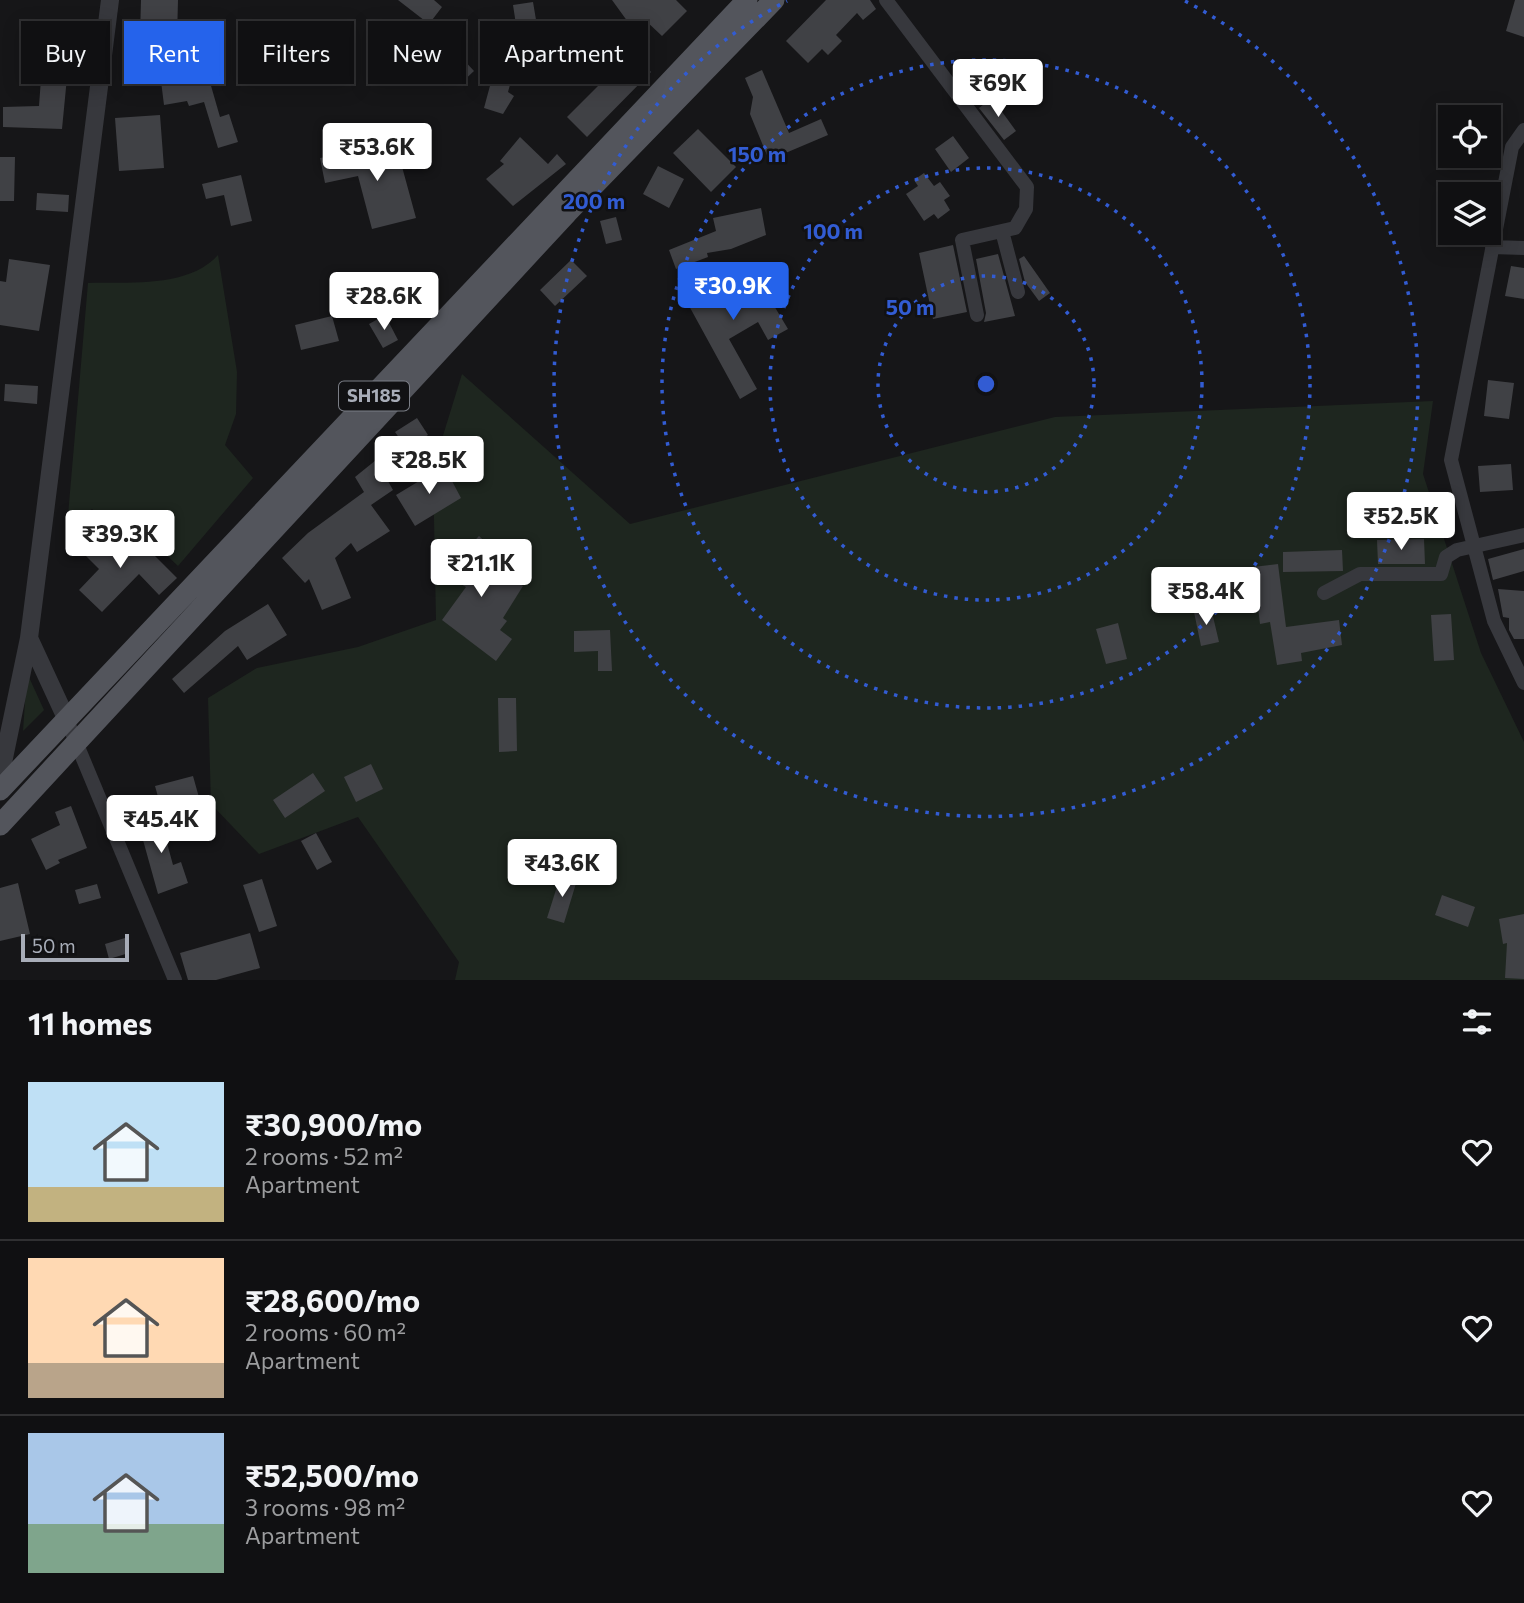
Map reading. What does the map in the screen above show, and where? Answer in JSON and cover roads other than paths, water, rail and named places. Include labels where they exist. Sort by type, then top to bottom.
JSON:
[{"type":"main road","name":"SH185","points":[[0,790],[66,718],[284,494],[525,231],[747,0]]},
{"type":"main road","name":"SH185","points":[[0,825],[567,213],[774,0]]},
{"type":"street","points":[[0,776],[29,638],[110,0]]},
{"type":"street","points":[[886,0],[1027,187],[1026,209],[1015,228],[962,240],[977,315]]},
{"type":"street","points":[[1524,130],[1512,147],[1451,460],[1494,621],[1524,683]]},
{"type":"street","points":[[1002,231],[1018,292]]},
{"type":"street","points":[[1492,247],[1524,248]]},
{"type":"street","points":[[1324,593],[1360,574],[1441,574],[1446,557],[1457,550],[1524,535]]},
{"type":"street","points":[[29,638],[77,740],[175,980]]}]
